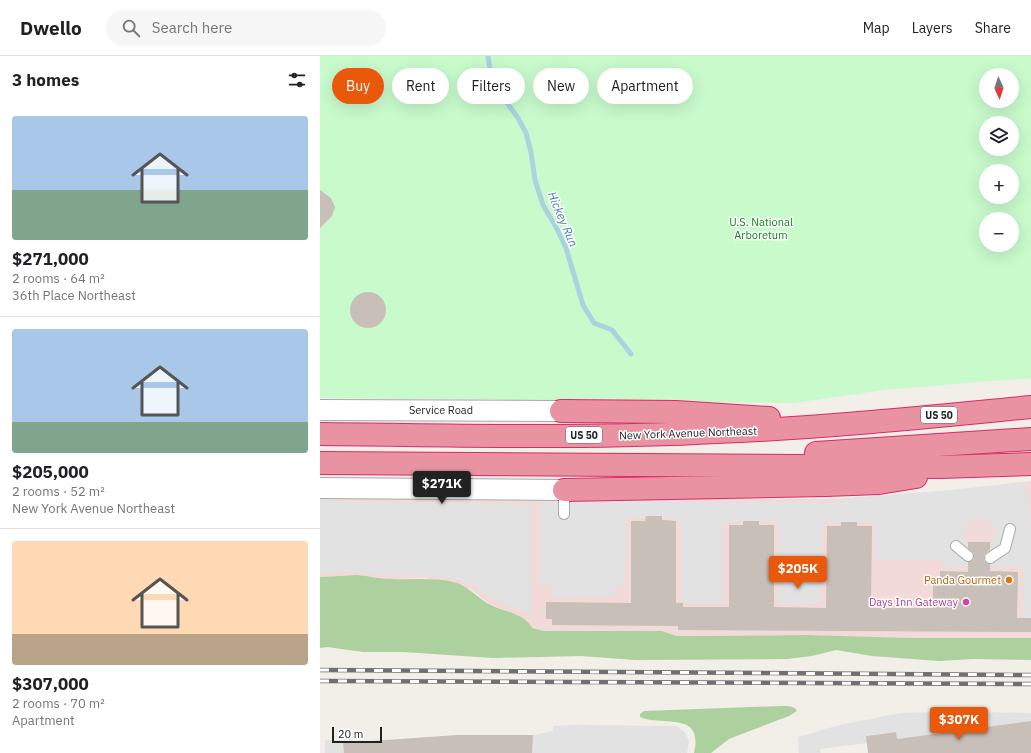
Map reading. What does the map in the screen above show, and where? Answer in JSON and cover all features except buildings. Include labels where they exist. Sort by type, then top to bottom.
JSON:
[{"type":"highway","name":"New York Avenue Northeast","points":[[320,434],[623,435],[717,432],[848,424],[1031,407]]},
{"type":"highway","points":[[561,411],[676,412],[848,424]]},
{"type":"highway","points":[[687,465],[843,451],[1031,439]]},
{"type":"highway","points":[[320,463],[974,466],[1031,464]]},
{"type":"highway","points":[[564,490],[754,487],[879,483],[974,466]]},
{"type":"street","name":"Service Road","points":[[320,410],[561,411]]},
{"type":"street","points":[[320,488],[564,490]]},
{"type":"lane","points":[[564,490],[564,514]]},
{"type":"lane","points":[[990,558],[1005,548],[1010,529]]},
{"type":"lane","points":[[956,546],[968,556]]},
{"type":"shaded area","points":[[1031,481],[1031,638],[914,638],[806,635],[677,636],[662,631],[544,631],[532,628],[520,616],[491,605],[470,589],[425,578],[392,579],[357,575],[320,577],[320,499],[837,499],[953,490]]},
{"type":"shaded area","points":[[1025,482],[1031,522],[1031,618],[1023,618],[1023,568],[1020,566],[990,566],[990,545],[994,539],[995,531],[990,522],[980,518],[969,521],[963,531],[964,538],[968,546],[968,566],[943,566],[941,560],[875,560],[875,522],[822,522],[820,604],[779,604],[779,521],[723,522],[723,603],[682,603],[682,522],[662,516],[626,518],[625,585],[614,586],[614,596],[552,597],[552,585],[540,585],[540,501],[549,499],[834,503],[837,502],[837,499],[953,490]]},
{"type":"shaded area","points":[[320,499],[339,499],[340,502],[531,504],[531,615],[494,599],[475,586],[455,579],[421,575],[389,575],[355,571],[320,573]]},
{"type":"shaded area","points":[[901,713],[1031,713],[1031,721],[897,739],[896,732],[867,735],[867,743],[820,749],[821,753],[799,753],[798,737],[839,725]]},
{"type":"shaded area","points":[[553,726],[676,726],[685,732],[689,741],[687,753],[532,753],[533,735],[553,731]]},
{"type":"shaded area","points":[[325,740],[363,741],[362,753],[325,753]]},
{"type":"green space","name":"U.S. National Arboretum","points":[[320,56],[1031,56],[1031,378],[885,390],[793,403],[320,398]]},
{"type":"green space","points":[[357,575],[388,579],[441,580],[457,583],[467,588],[488,604],[520,616],[529,623],[532,628],[544,631],[662,631],[677,636],[806,635],[914,638],[1031,638],[1031,660],[974,659],[939,661],[872,656],[836,650],[812,656],[787,659],[635,660],[581,656],[493,658],[402,652],[363,652],[327,647],[320,648],[320,577]]},
{"type":"green space","points":[[787,706],[796,709],[797,711],[789,716],[729,739],[711,753],[694,753],[695,740],[693,731],[687,725],[649,720],[640,717],[640,714],[644,711]]},
{"type":"waterway","name":"Hickey Run","points":[[488,56],[492,82],[518,118],[526,133],[531,152],[535,180],[543,205],[566,248],[583,305],[594,323],[612,330],[631,354]]},
{"type":"railway","points":[[320,670],[1031,675]]},
{"type":"railway","points":[[320,681],[1031,684]]},
{"type":"place","name":"Panda Gourmet","points":[[1009,580]]},
{"type":"place","name":"Days Inn Gateway","points":[[966,602]]}]
